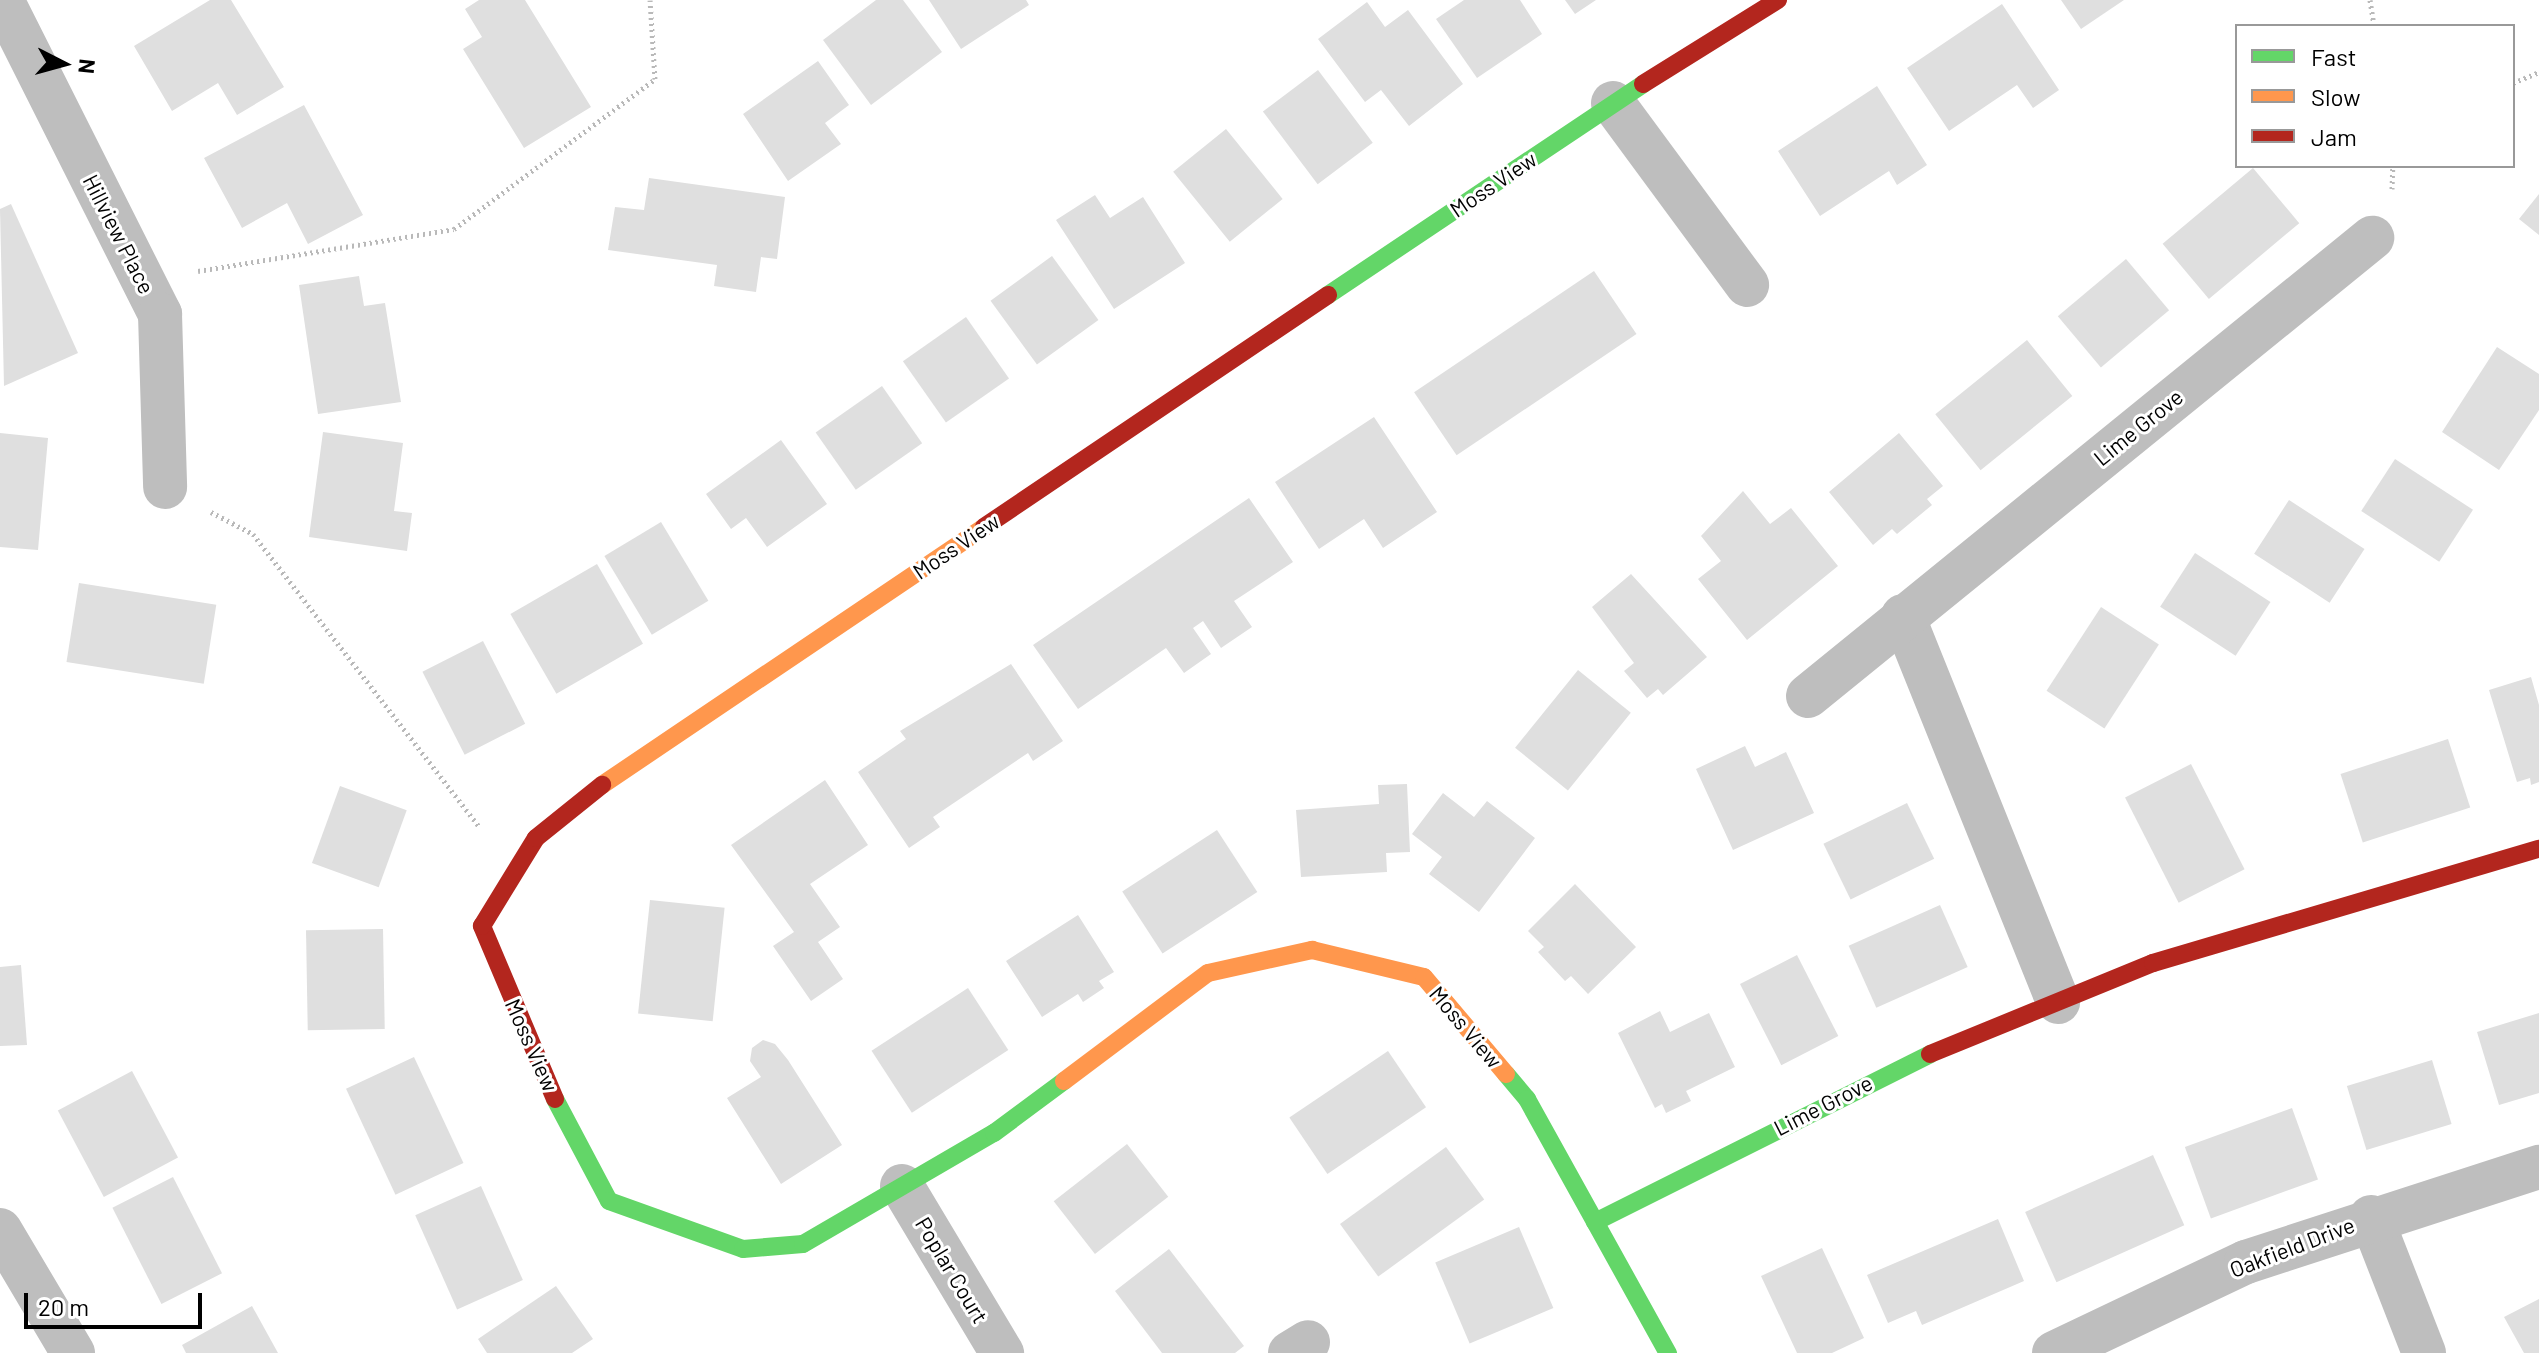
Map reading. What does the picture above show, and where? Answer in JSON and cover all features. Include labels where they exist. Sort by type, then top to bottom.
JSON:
[{"type":"street","name":"Hillview Place","points":[[2,0],[160,314],[165,487]]},
{"type":"street","name":"Moss View","points":[[1668,1353],[1527,1099],[1424,977],[1312,950],[1208,973],[994,1133],[803,1244],[743,1249],[609,1201],[541,1071],[482,926],[536,838],[599,787],[1613,103],[1778,0]]},
{"type":"street","points":[[1613,103],[1747,285]]},
{"type":"street","name":"Lime Grove","points":[[1808,696],[2372,238]]},
{"type":"street","points":[[1903,616],[2058,1002]]},
{"type":"street","name":"Lime Grove","points":[[1595,1222],[1904,1064],[2153,963],[2539,849]]},
{"type":"street","name":"Oakfield Drive","points":[[2054,1353],[2246,1262],[2371,1217],[2539,1167]]},
{"type":"street","name":"Poplar Court","points":[[902,1186],[1002,1353]]},
{"type":"street","points":[[2371,1217],[2424,1353]]},
{"type":"street","points":[[0,1230],[73,1353]]},
{"type":"path","points":[[142,281],[454,229],[655,79],[650,0]]},
{"type":"path","points":[[2370,0],[2374,24]]},
{"type":"path","points":[[2515,82],[2539,72]]},
{"type":"path","points":[[165,487],[253,534],[515,873]]},
{"type":"building","points":[[210,0],[231,0],[284,87],[237,115],[218,83],[172,111],[134,46]]},
{"type":"building","points":[[479,0],[525,0],[591,107],[524,148],[463,49],[482,37],[465,9]]},
{"type":"building","points":[[876,0],[903,0],[942,52],[871,105],[823,40]]},
{"type":"building","points":[[929,0],[1026,0],[1029,5],[961,49]]},
{"type":"building","points":[[1464,0],[1520,0],[1542,34],[1477,78],[1436,19]]},
{"type":"building","points":[[1565,0],[1596,0],[1575,14]]},
{"type":"building","points":[[2061,0],[2124,0],[2081,29]]},
{"type":"building","points":[[1367,2],[1385,27],[1408,10],[1463,84],[1409,126],[1381,90],[1365,102],[1318,39]]},
{"type":"building","points":[[2002,4],[2059,90],[2033,108],[2017,85],[1949,131],[1907,68]]},
{"type":"building","points":[[818,61],[849,105],[825,123],[841,144],[788,181],[743,114]]},
{"type":"building","points":[[1318,70],[1373,143],[1318,184],[1263,112]]},
{"type":"building","points":[[1877,86],[1927,165],[1897,185],[1889,171],[1820,216],[1778,151]]},
{"type":"building","points":[[304,105],[363,215],[308,244],[287,203],[242,228],[204,158]]},
{"type":"building","points":[[1226,129],[1283,199],[1230,242],[1173,172]]},
{"type":"building","points":[[2253,168],[2299,223],[2209,299],[2163,244]]},
{"type":"building","points":[[649,178],[785,197],[777,259],[761,257],[756,292],[714,286],[717,265],[608,250],[615,207],[644,210]]},
{"type":"building","points":[[2539,194],[2539,235],[2519,219]]},
{"type":"building","points":[[1095,195],[1110,218],[1143,197],[1185,263],[1114,309],[1056,220]]},
{"type":"building","points":[[11,204],[78,353],[4,386],[0,209]]},
{"type":"building","points":[[1052,256],[1098,320],[1037,365],[991,301]]},
{"type":"building","points":[[2126,259],[2169,310],[2101,368],[2058,316]]},
{"type":"building","points":[[1594,271],[1636,334],[1457,455],[1414,392]]},
{"type":"building","points":[[359,276],[364,306],[385,303],[401,402],[318,414],[299,285]]},
{"type":"building","points":[[966,317],[1009,378],[946,423],[903,361]]},
{"type":"building","points":[[2027,340],[2072,396],[1981,470],[1935,414]]},
{"type":"building","points":[[2497,347],[2539,374],[2539,410],[2499,470],[2442,432]]},
{"type":"building","points":[[882,386],[922,443],[856,490],[816,432]]},
{"type":"building","points":[[1374,417],[1437,512],[1383,548],[1364,519],[1319,549],[1275,482]]},
{"type":"building","points":[[323,432],[403,443],[394,511],[412,513],[407,551],[309,537]]},
{"type":"building","points":[[0,433],[48,438],[38,550],[0,547]]},
{"type":"building","points":[[1899,433],[1943,486],[1927,499],[1932,505],[1897,534],[1892,529],[1873,545],[1829,492]]},
{"type":"building","points":[[781,440],[827,504],[767,547],[746,518],[731,529],[706,494]]},
{"type":"building","points":[[2395,459],[2473,510],[2439,562],[2361,511]]},
{"type":"building","points":[[1743,491],[1770,524],[1791,508],[1838,566],[1747,640],[1698,579],[1721,561],[1701,536]]},
{"type":"building","points":[[1249,498],[1293,562],[1234,601],[1252,627],[1221,648],[1203,621],[1193,628],[1211,654],[1184,673],[1166,648],[1078,709],[1033,645]]},
{"type":"building","points":[[2289,500],[2364,549],[2330,603],[2254,554]]},
{"type":"building","points":[[661,522],[708,601],[652,635],[604,556]]},
{"type":"building","points":[[2195,553],[2270,602],[2236,656],[2160,607]]},
{"type":"building","points":[[597,564],[643,644],[556,694],[510,614]]},
{"type":"building","points":[[1631,574],[1707,657],[1663,695],[1658,689],[1647,698],[1624,671],[1634,663],[1592,607]]},
{"type":"building","points":[[79,583],[216,605],[204,684],[66,662]]},
{"type":"building","points":[[2101,607],[2159,645],[2104,728],[2047,691]]},
{"type":"building","points":[[483,641],[525,724],[465,755],[422,672]]},
{"type":"building","points":[[1011,664],[1063,741],[1033,761],[1028,753],[933,817],[940,827],[909,848],[858,772],[906,739],[900,731]]},
{"type":"building","points":[[1578,670],[1631,713],[1568,791],[1515,748]]},
{"type":"building","points":[[2531,677],[2539,705],[2539,782],[2531,785],[2530,778],[2517,782],[2489,690]]},
{"type":"building","points":[[2448,739],[2470,807],[2363,842],[2341,774]]},
{"type":"building","points":[[1745,746],[1755,767],[1786,752],[1814,813],[1733,850],[1696,769]]},
{"type":"building","points":[[2191,764],[2245,869],[2179,903],[2125,798]]},
{"type":"building","points":[[825,780],[868,845],[810,884],[840,927],[818,942],[843,979],[811,1001],[773,946],[794,932],[731,845]]},
{"type":"building","points":[[1407,784],[1410,852],[1386,853],[1387,872],[1301,877],[1296,810],[1379,804],[1378,785]]},
{"type":"building","points":[[340,786],[407,810],[379,887],[312,863]]},
{"type":"building","points":[[1443,793],[1474,817],[1487,801],[1535,838],[1479,912],[1429,874],[1442,857],[1412,834]]},
{"type":"building","points":[[1907,803],[1934,859],[1851,899],[1823,844]]},
{"type":"building","points":[[1217,830],[1257,892],[1163,954],[1122,892]]},
{"type":"building","points":[[1575,884],[1636,947],[1588,994],[1571,976],[1565,981],[1538,952],[1544,947],[1528,931]]},
{"type":"building","points":[[650,900],[725,908],[713,1021],[638,1013]]},
{"type":"building","points":[[1940,905],[1968,967],[1876,1008],[1849,946]]},
{"type":"building","points":[[1078,915],[1114,972],[1099,981],[1104,988],[1083,1002],[1078,994],[1042,1017],[1006,961]]},
{"type":"building","points":[[383,929],[385,1029],[308,1030],[306,930]]},
{"type":"building","points":[[1797,955],[1838,1036],[1781,1065],[1740,984]]},
{"type":"building","points":[[21,965],[27,1045],[0,1046],[0,967]]},
{"type":"building","points":[[968,988],[1008,1050],[912,1113],[872,1051]]},
{"type":"building","points":[[1660,1011],[1670,1032],[1709,1013],[1735,1067],[1686,1091],[1691,1101],[1666,1113],[1662,1104],[1655,1108],[1618,1033]]},
{"type":"building","points":[[2539,1013],[2539,1093],[2499,1105],[2477,1032]]},
{"type":"building","points":[[763,1040],[775,1044],[788,1060],[842,1145],[781,1184],[727,1098],[761,1077],[750,1061],[752,1048]]},
{"type":"building","points":[[1388,1051],[1426,1107],[1327,1174],[1289,1118]]},
{"type":"building","points":[[414,1057],[463,1163],[395,1195],[346,1089]]},
{"type":"building","points":[[2432,1060],[2452,1124],[2366,1150],[2347,1086]]},
{"type":"building","points":[[132,1071],[178,1158],[104,1197],[58,1110]]},
{"type":"building","points":[[2292,1108],[2318,1179],[2211,1218],[2185,1147]]},
{"type":"building","points":[[1127,1144],[1168,1197],[1095,1254],[1054,1201]]},
{"type":"building","points":[[1446,1147],[1484,1200],[1378,1277],[1340,1224]]},
{"type":"building","points":[[2153,1155],[2184,1225],[2056,1282],[2025,1212]]},
{"type":"building","points":[[173,1177],[222,1273],[161,1304],[112,1208]]},
{"type":"building","points":[[481,1186],[523,1280],[457,1309],[415,1215]]},
{"type":"building","points":[[1998,1219],[2024,1281],[1922,1325],[1916,1311],[1888,1323],[1867,1275]]},
{"type":"building","points":[[1519,1227],[1553,1308],[1470,1344],[1435,1263]]},
{"type":"building","points":[[1822,1248],[1864,1338],[1832,1353],[1797,1353],[1761,1276]]},
{"type":"building","points":[[1169,1249],[1244,1346],[1235,1353],[1162,1353],[1115,1291]]},
{"type":"building","points":[[556,1286],[593,1339],[572,1353],[487,1353],[478,1339]]},
{"type":"building","points":[[2539,1299],[2539,1353],[2524,1353],[2504,1317]]},
{"type":"building","points":[[252,1306],[278,1353],[186,1353],[182,1345]]},
{"type":"traffic: fast","points":[[1328,295],[1643,84]]},
{"type":"traffic: fast","points":[[1595,1222],[1930,1054]]},
{"type":"traffic: fast","points":[[1506,1074],[1527,1099],[1668,1353]]},
{"type":"traffic: fast","points":[[555,1099],[609,1201],[743,1249],[803,1244],[994,1133],[1064,1081]]},
{"type":"traffic: slow","points":[[602,785],[984,527]]},
{"type":"traffic: slow","points":[[1064,1081],[1208,973],[1312,950],[1424,977],[1506,1074]]},
{"type":"traffic: jam","points":[[1643,84],[1778,0]]},
{"type":"traffic: jam","points":[[984,527],[1328,295]]},
{"type":"traffic: jam","points":[[555,1099],[482,926],[536,838],[602,785]]},
{"type":"traffic: jam","points":[[1930,1054],[2153,963],[2539,849]]}]
